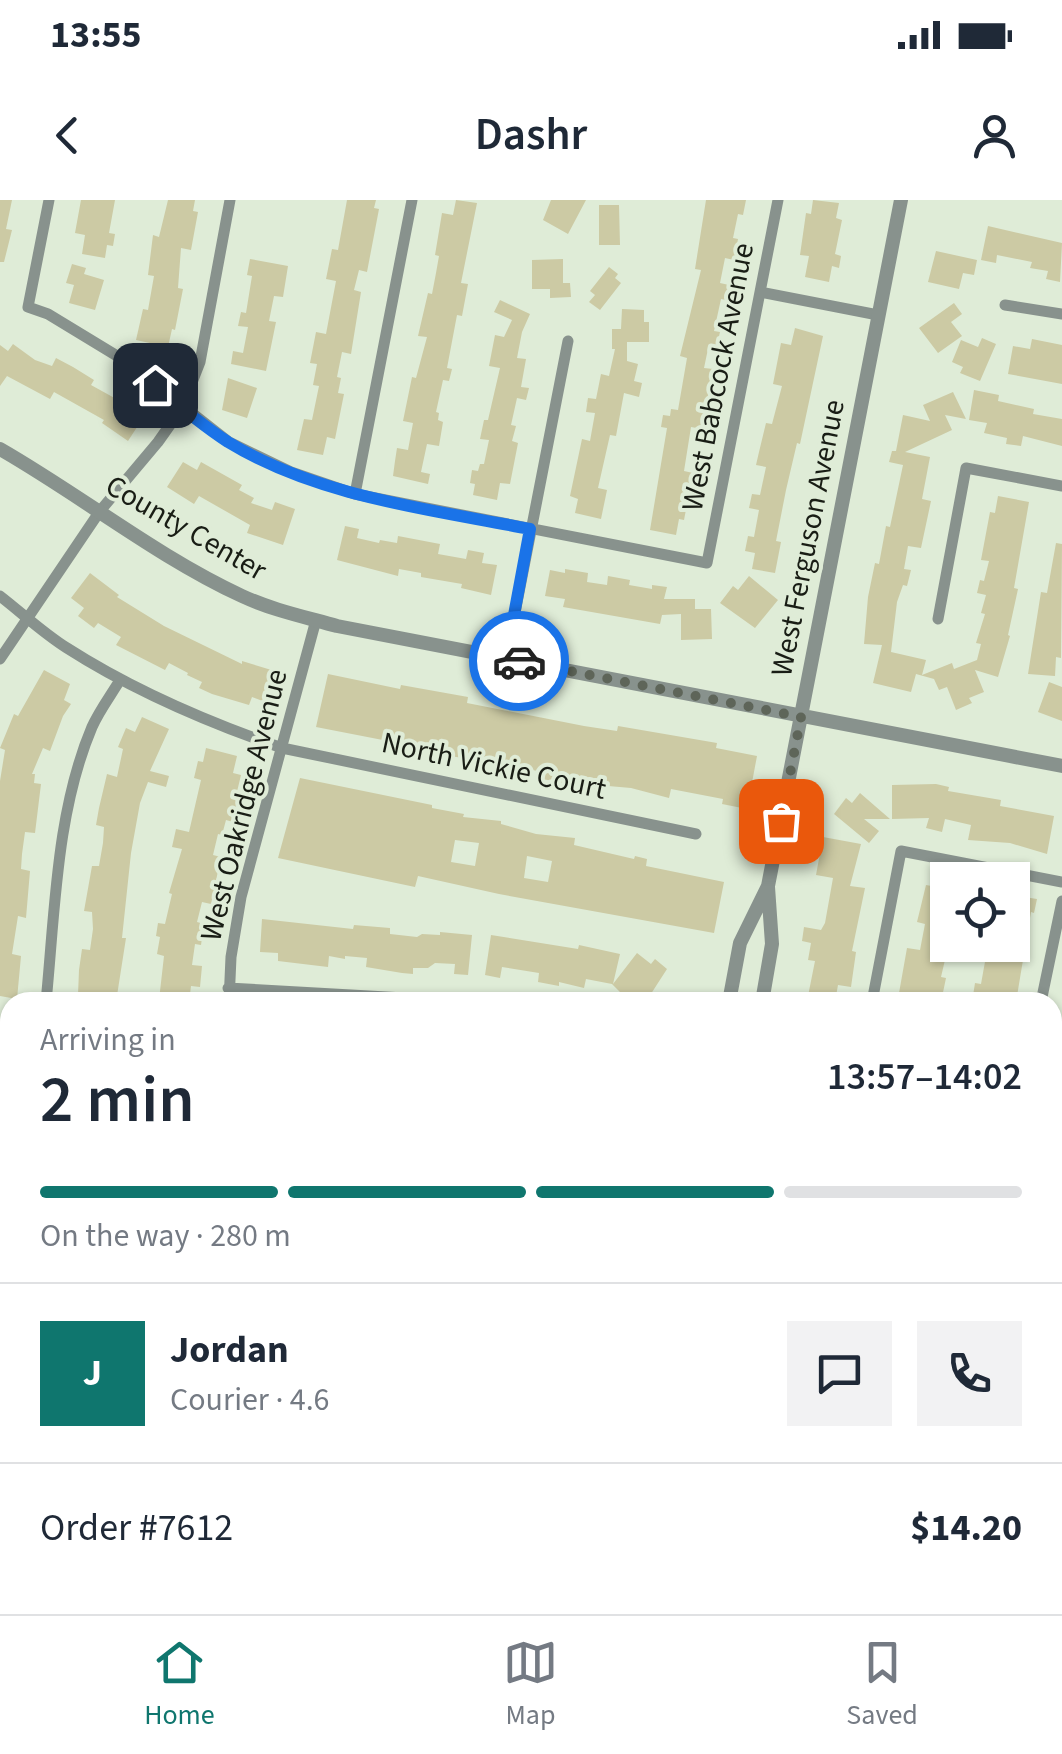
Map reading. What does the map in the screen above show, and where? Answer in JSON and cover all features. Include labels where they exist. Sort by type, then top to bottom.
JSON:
[{"type":"street","points":[[49,200],[28,307],[48,314],[112,352],[229,442],[291,472],[355,494],[530,529]]},
{"type":"street","points":[[0,659],[100,511],[182,408],[200,362],[230,200]]},
{"type":"street","points":[[355,494],[412,200]]},
{"type":"street","name":"West Babcock Avenue","points":[[530,529],[707,564],[778,200]]},
{"type":"street","name":"West Ferguson Avenue","points":[[764,992],[772,944],[768,886],[902,200]]},
{"type":"street","points":[[760,292],[878,315]]},
{"type":"street","points":[[1005,305],[1062,314]]},
{"type":"street","points":[[506,658],[568,341]]},
{"type":"street","name":"County Center","points":[[0,449],[139,540],[244,598],[316,620],[1062,766]]},
{"type":"street","points":[[938,618],[966,468],[1062,486]]},
{"type":"street","name":"North Vickie Court","points":[[0,596],[63,646],[120,680],[221,727],[282,748],[696,834]]},
{"type":"street","name":"West Oakridge Avenue","points":[[228,992],[242,897],[316,620]]},
{"type":"street","points":[[47,992],[60,860],[74,782],[92,725],[120,680]]},
{"type":"street","points":[[874,992],[901,851],[1062,882]]},
{"type":"street","name":"West Ferguson Avenue","points":[[731,992],[740,943],[768,886]]},
{"type":"street","points":[[1043,992],[1062,901]]},
{"type":"street","points":[[228,988],[299,992]]},
{"type":"building","points":[[0,200],[12,200],[6,229],[12,230],[4,262],[0,262]]},
{"type":"building","points":[[81,200],[115,200],[109,233],[115,234],[113,246],[107,245],[105,258],[82,254],[85,235],[75,233]]},
{"type":"building","points":[[168,200],[195,200],[193,211],[198,212],[191,250],[181,248],[178,288],[183,289],[168,347],[136,340],[143,309],[148,310],[154,276],[148,275],[153,235],[159,237]]},
{"type":"building","points":[[347,200],[376,200],[374,208],[379,209],[367,272],[359,270],[354,290],[361,292],[351,354],[342,352],[337,377],[341,378],[338,393],[344,394],[335,439],[327,437],[323,455],[297,450],[304,419],[312,420],[319,386],[313,385],[317,364],[310,363],[316,332],[326,334],[336,281],[326,279],[332,249],[338,250]]},
{"type":"building","points":[[456,200],[477,203],[461,283],[468,284],[462,316],[457,315],[447,368],[452,369],[449,381],[443,380],[436,412],[443,422],[439,446],[427,444],[421,472],[430,474],[428,484],[393,476],[397,448],[408,450],[413,423],[403,421],[412,377],[416,378],[427,337],[418,336],[428,293],[432,294],[442,213],[453,215]]},
{"type":"building","points":[[551,200],[586,200],[568,234],[543,220]]},
{"type":"building","points":[[706,200],[746,200],[743,215],[738,214],[733,238],[738,239],[734,260],[725,258],[720,283],[729,285],[726,300],[721,299],[714,331],[720,332],[717,345],[709,344],[704,368],[713,369],[702,429],[691,427],[684,471],[693,473],[684,520],[679,519],[676,535],[650,530],[667,428],[661,427],[663,415],[670,416],[671,409],[678,410],[687,358],[680,356],[701,270],[695,269]]},
{"type":"building","points":[[813,200],[839,203],[836,218],[842,220],[835,254],[841,256],[839,268],[832,266],[829,282],[805,277],[809,256],[800,255],[806,213],[811,214]]},
{"type":"building","points":[[599,205],[619,205],[620,245],[599,245]]},
{"type":"building","points":[[988,226],[1062,243],[1060,282],[1046,279],[1048,271],[1030,268],[1032,262],[997,255],[996,263],[981,260]]},
{"type":"building","points":[[936,251],[977,260],[974,275],[963,273],[959,289],[928,282]]},
{"type":"building","points":[[250,259],[288,266],[283,297],[274,296],[269,321],[276,322],[266,371],[231,364],[233,351],[243,353],[248,327],[238,326],[241,312],[246,313],[252,276],[247,275]]},
{"type":"building","points":[[563,259],[563,283],[570,283],[571,297],[550,298],[550,289],[532,289],[532,260]]},
{"type":"building","points":[[72,264],[86,268],[84,274],[104,280],[95,310],[69,303],[74,285],[66,283]]},
{"type":"building","points":[[609,267],[621,283],[600,310],[589,302],[595,295],[590,291]]},
{"type":"building","points":[[500,300],[530,314],[517,358],[526,359],[521,387],[529,388],[526,400],[517,398],[511,425],[516,426],[512,441],[518,443],[510,484],[500,483],[497,500],[473,495],[475,484],[470,483],[472,470],[478,471],[480,464],[484,464],[489,440],[480,439],[500,368],[489,366],[495,335],[504,337],[512,320],[494,312]]},
{"type":"building","points":[[954,303],[962,314],[951,322],[962,336],[938,353],[919,328]]},
{"type":"building","points":[[622,309],[644,310],[644,322],[649,322],[649,342],[627,342],[627,361],[638,364],[634,381],[642,383],[639,397],[624,393],[616,436],[610,435],[598,488],[607,490],[601,519],[575,513],[578,499],[570,496],[582,439],[590,441],[595,413],[586,412],[588,398],[596,399],[601,374],[609,376],[615,349],[612,329],[621,329]]},
{"type":"building","points":[[795,328],[823,336],[786,490],[776,541],[781,542],[775,573],[752,569],[755,553],[745,551],[748,536],[754,537],[759,510],[749,508],[752,494],[760,495],[766,467],[756,465],[766,423],[772,424],[782,386],[773,384],[781,343],[791,345]]},
{"type":"building","points":[[982,338],[996,344],[980,381],[960,373],[963,367],[952,362],[961,340],[978,347]]},
{"type":"building","points":[[1032,339],[1062,345],[1062,384],[1008,374],[1013,346],[1030,349]]},
{"type":"building","points":[[13,344],[35,360],[52,366],[56,358],[73,367],[94,380],[91,385],[129,406],[126,411],[141,421],[128,441],[102,423],[104,420],[54,392],[50,399],[7,376],[0,386],[0,345],[8,351]]},
{"type":"building","points":[[228,378],[257,388],[247,418],[222,410]]},
{"type":"building","points":[[974,390],[999,395],[998,401],[1034,409],[1033,414],[1062,419],[1062,446],[1023,436],[1021,446],[1006,444],[1007,438],[984,433],[987,423],[969,420]]},
{"type":"building","points":[[953,392],[966,419],[945,415],[952,430],[905,452],[930,457],[922,499],[931,501],[921,548],[908,546],[904,569],[911,570],[897,602],[891,652],[926,660],[922,675],[952,663],[954,669],[977,660],[981,644],[976,643],[986,595],[977,593],[989,561],[981,560],[990,512],[995,513],[998,496],[1029,502],[1010,636],[998,677],[975,670],[984,692],[969,698],[972,703],[956,710],[947,687],[939,690],[934,679],[916,674],[911,692],[873,683],[882,645],[864,644],[875,563],[879,564],[886,526],[890,527],[903,465],[889,462],[892,451],[896,451],[903,415],[930,421],[923,405]]},
{"type":"building","points":[[183,462],[197,470],[201,462],[242,485],[239,490],[254,498],[251,503],[272,510],[275,502],[295,509],[283,545],[247,533],[250,525],[199,496],[194,504],[167,487]]},
{"type":"building","points":[[345,526],[359,529],[357,538],[379,543],[397,543],[398,536],[440,544],[438,554],[466,559],[468,550],[484,553],[482,563],[497,565],[491,595],[461,588],[462,584],[421,577],[421,573],[399,569],[398,576],[337,560]]},
{"type":"building","points":[[1056,543],[1062,544],[1061,658],[1056,657],[1055,676],[1028,674],[1041,592],[1047,593]]},
{"type":"building","points":[[565,569],[588,573],[587,582],[607,585],[608,576],[630,580],[629,585],[667,587],[664,599],[695,599],[695,609],[711,609],[712,639],[681,640],[681,614],[662,615],[660,624],[563,607],[565,599],[545,596],[550,570],[565,573]]},
{"type":"building","points":[[90,573],[117,597],[164,626],[242,664],[278,672],[268,703],[252,697],[249,705],[212,694],[199,688],[202,682],[169,663],[165,670],[116,645],[121,637],[98,623],[94,628],[78,616],[84,608],[71,598]]},
{"type":"building","points":[[749,576],[778,600],[755,628],[720,603],[733,586],[738,590]]},
{"type":"building","points":[[44,670],[70,684],[64,700],[71,704],[50,751],[43,748],[32,774],[34,783],[41,784],[35,833],[25,832],[22,854],[21,869],[30,871],[26,918],[18,916],[12,954],[21,956],[18,992],[0,992],[0,781],[5,750],[0,748],[14,714],[18,716]]},
{"type":"building","points":[[328,674],[400,689],[401,685],[468,697],[467,703],[584,726],[617,731],[618,726],[717,743],[716,748],[757,756],[747,809],[722,804],[723,799],[671,789],[669,798],[631,788],[597,785],[596,790],[537,778],[538,771],[393,746],[393,742],[316,727]]},
{"type":"building","points":[[1049,682],[1062,687],[1062,721],[1038,712]]},
{"type":"building","points":[[142,717],[169,729],[150,771],[169,776],[166,787],[148,782],[140,803],[131,853],[122,938],[126,938],[118,992],[78,992],[82,949],[90,950],[93,929],[92,912],[84,911],[92,866],[99,866],[103,843],[104,827],[96,825],[99,808],[107,774],[117,777],[123,749],[118,747],[126,728],[135,732]]},
{"type":"building","points":[[206,748],[237,756],[233,773],[241,775],[235,800],[238,801],[233,822],[226,820],[222,835],[218,834],[213,855],[221,857],[211,904],[202,902],[197,922],[204,924],[201,945],[195,944],[192,965],[202,966],[200,987],[191,986],[190,992],[160,992],[164,956],[157,954],[158,923],[165,924],[182,849],[172,847],[176,829],[189,832],[201,780],[194,778],[198,761],[203,762]]},
{"type":"building","points":[[300,778],[432,805],[464,814],[463,817],[501,821],[536,834],[575,838],[574,845],[634,859],[635,856],[647,859],[646,866],[724,882],[714,933],[418,876],[415,887],[278,858]],"holes":[[[455,840],[479,843],[475,866],[451,862]],[[527,856],[552,861],[548,882],[524,878]]]},
{"type":"building","points":[[892,785],[949,787],[948,791],[1001,800],[1000,806],[1054,816],[1047,854],[1010,843],[968,840],[971,825],[945,819],[942,832],[926,828],[929,818],[892,819]]},
{"type":"building","points":[[860,793],[890,819],[864,819],[879,831],[869,843],[834,814],[846,798],[852,803]]},
{"type":"building","points":[[823,837],[861,844],[850,886],[865,888],[852,951],[856,952],[851,987],[838,985],[837,992],[809,992],[815,961],[808,960],[811,943],[802,941],[804,927],[821,930],[833,878],[816,875]]},
{"type":"building","points":[[926,885],[930,886],[930,962],[944,962],[943,992],[899,992],[907,948],[920,950],[925,924],[917,922]]},
{"type":"building","points":[[1030,898],[1037,899],[1034,913],[1030,918]]},
{"type":"building","points":[[262,919],[353,929],[354,925],[390,928],[390,934],[417,937],[440,932],[472,935],[468,975],[454,974],[455,964],[413,968],[413,974],[366,967],[367,958],[329,956],[328,967],[278,961],[278,953],[260,952]]},
{"type":"building","points":[[491,935],[620,954],[613,984],[637,953],[651,964],[655,959],[667,969],[652,992],[620,992],[612,984],[586,979],[584,988],[559,982],[559,986],[538,982],[539,973],[502,967],[500,978],[485,975]]},
{"type":"building","points":[[985,962],[1023,962],[1018,992],[974,992],[975,983],[981,984]]},
{"type":"way so far","points":[[519,661],[801,717],[781,821]]},
{"type":"route","points":[[155,385],[229,442],[291,472],[355,494],[530,529],[506,658],[519,661]]}]
